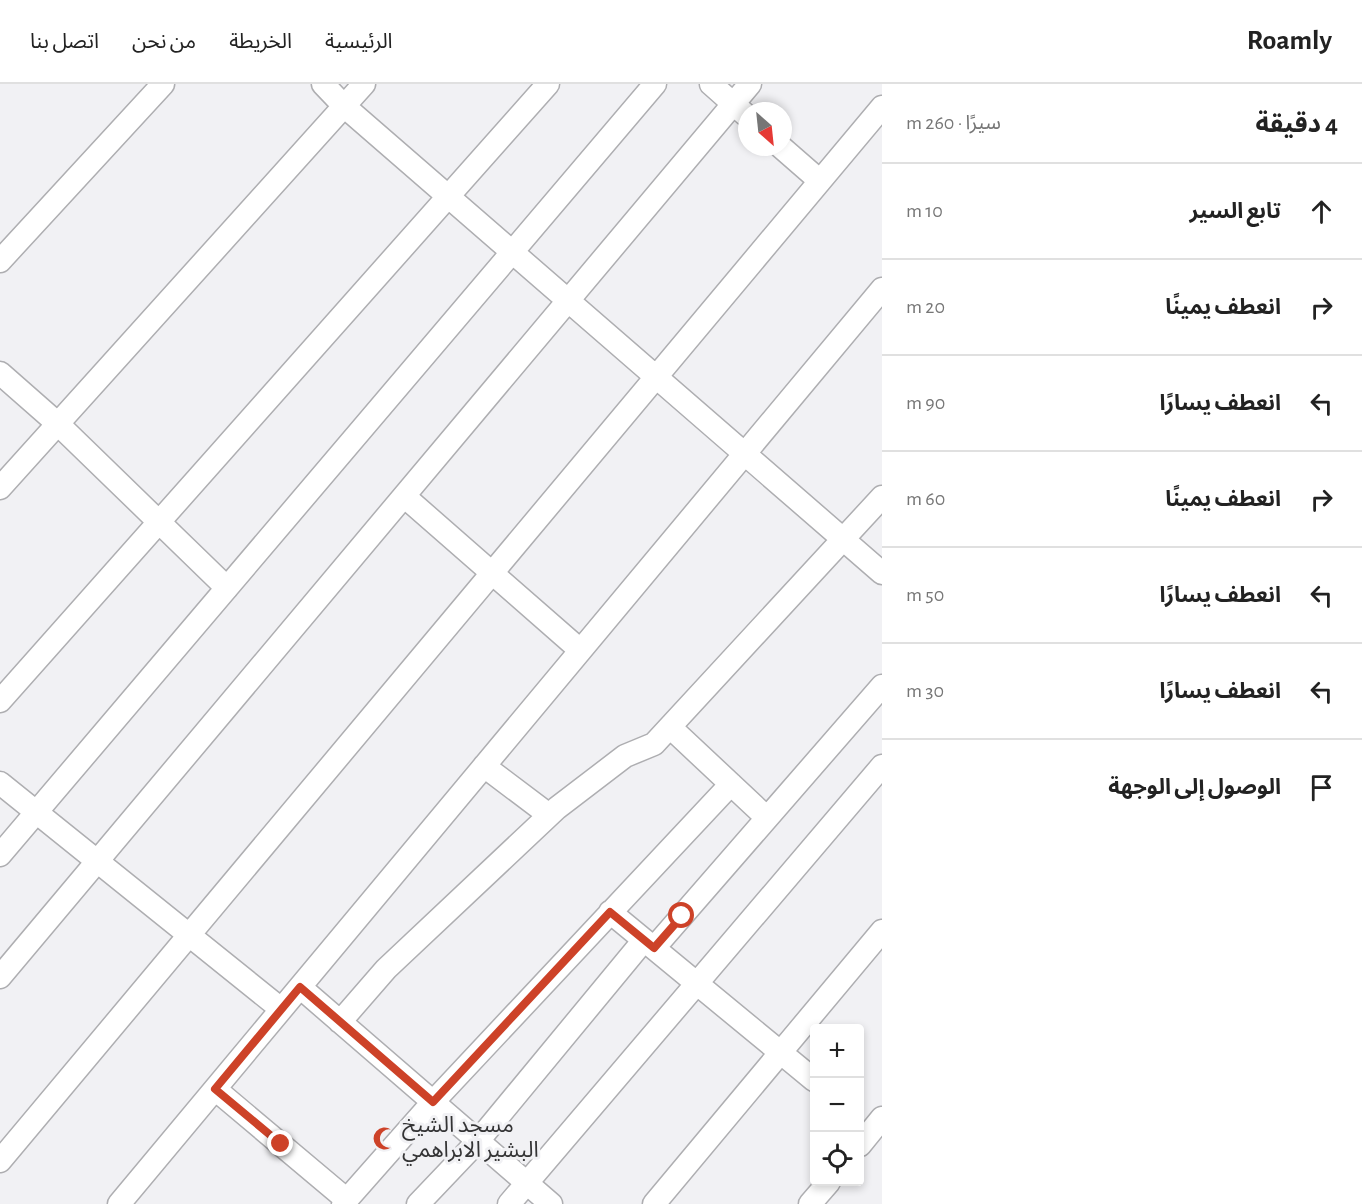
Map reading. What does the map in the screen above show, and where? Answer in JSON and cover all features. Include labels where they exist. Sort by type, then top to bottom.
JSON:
[{"type":"street","points":[[0,261],[163,84]]},
{"type":"street","points":[[323,84],[345,106],[882,573]]},
{"type":"street","points":[[0,488],[364,84]]},
{"type":"street","points":[[0,701],[548,84]]},
{"type":"street","points":[[0,855],[655,84]]},
{"type":"street","points":[[711,84],[738,108]]},
{"type":"street","points":[[743,102],[750,84]]},
{"type":"street","points":[[0,1161],[882,107]]},
{"type":"street","points":[[0,977],[568,300],[738,112]]},
{"type":"street","points":[[791,156],[820,182]]},
{"type":"street","points":[[119,1204],[882,289]]},
{"type":"street","points":[[0,373],[58,424],[227,588]]},
{"type":"street","points":[[404,496],[580,650]]},
{"type":"street","points":[[340,1022],[386,969],[549,815],[626,756],[654,744],[882,497]]},
{"type":"street","points":[[418,1204],[478,1141],[649,944],[767,818],[882,686]]},
{"type":"street","points":[[670,727],[767,818]]},
{"type":"street","points":[[509,1204],[882,765]]},
{"type":"street","points":[[484,766],[549,815]]},
{"type":"street","points":[[0,783],[281,1009]]},
{"type":"street","points":[[215,1089],[345,1202],[433,1102],[731,784]]},
{"type":"street","points":[[610,912],[811,1078]]},
{"type":"street","points":[[654,1204],[882,931]]},
{"type":"street","points":[[300,987],[551,1204]]},
{"type":"street","points":[[810,1204],[826,1186]]},
{"type":"place","name":"مسجد الشيخ البشير الابراهمي","points":[[384,1138]]},
{"type":"route","points":[[281,1144],[215,1089],[300,987],[433,1102],[610,912],[654,948],[682,916]]}]
